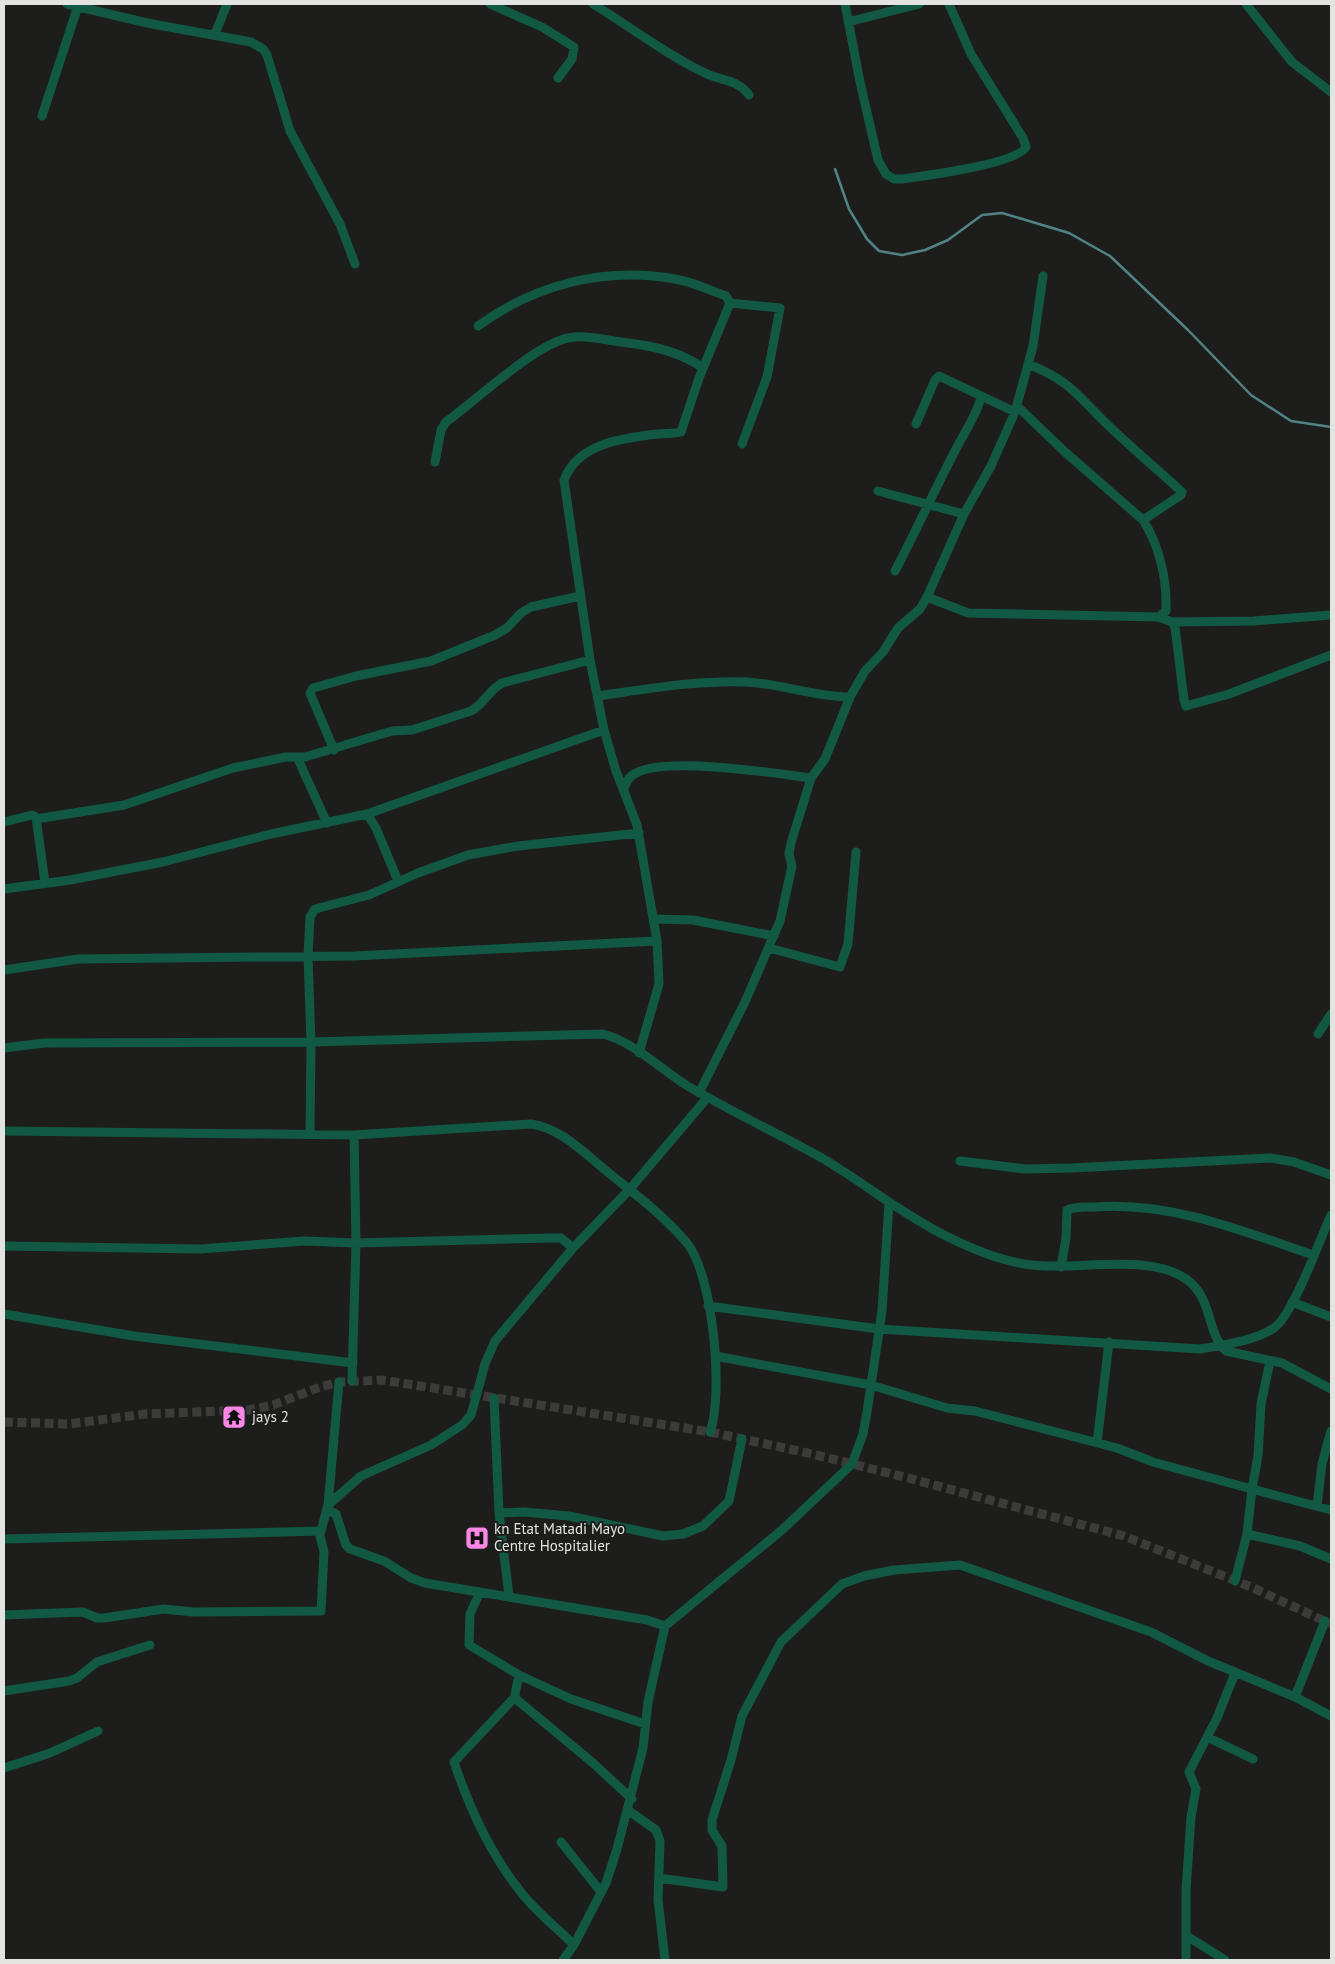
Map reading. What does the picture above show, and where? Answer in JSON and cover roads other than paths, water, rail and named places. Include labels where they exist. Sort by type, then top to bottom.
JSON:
[{"type":"street","points":[[67,4],[147,23],[251,42],[263,49],[267,55],[290,131],[340,224],[355,264]]},
{"type":"street","points":[[215,34],[227,4]]},
{"type":"street","points":[[490,4],[514,13],[571,45],[574,54],[558,78]]},
{"type":"street","points":[[593,4],[668,54],[712,76],[736,83],[749,95]]},
{"type":"street","points":[[845,4],[878,160],[886,174],[894,179],[939,174],[987,164],[1021,154],[1026,147],[1023,138],[971,54],[949,4]]},
{"type":"street","points":[[848,22],[918,4]]},
{"type":"street","points":[[1246,4],[1292,62],[1331,92]]},
{"type":"street","points":[[42,116],[78,6]]},
{"type":"street","points":[[478,326],[496,313],[543,289],[577,281],[606,278],[639,276],[675,279],[726,296],[730,303]]},
{"type":"street","points":[[328,1507],[361,1476],[431,1446],[462,1425],[471,1414],[485,1364],[495,1341],[573,1248],[629,1190],[703,1095],[780,921],[792,866],[789,854],[791,843],[812,778],[825,759],[850,697],[865,671],[898,628],[920,610],[964,514],[995,458],[1016,409],[1038,316],[1043,276]]},
{"type":"street","points":[[639,1053],[659,984],[657,941],[639,833],[604,730],[597,696],[580,596],[564,480],[571,465],[579,457],[600,446],[641,437],[680,432],[703,368],[730,303]]},
{"type":"street","points":[[730,303],[780,308],[767,377],[742,444]]},
{"type":"street","points":[[435,462],[441,430],[446,422],[506,375],[560,340],[582,337],[648,346],[676,353],[703,368]]},
{"type":"street","points":[[1028,364],[1051,373],[1078,392],[1108,425],[1182,492],[1181,496],[1143,520]]},
{"type":"street","points":[[916,424],[935,380],[939,376],[981,397],[1016,409],[1143,520],[1151,536],[1166,582],[1166,611],[1159,617]]},
{"type":"street","points":[[895,571],[930,505],[956,449],[973,420],[981,397]]},
{"type":"street","points":[[878,491],[964,514]]},
{"type":"street","points":[[334,750],[310,693],[313,688],[356,676],[431,661],[495,635],[507,628],[531,607],[580,596]]},
{"type":"street","points":[[927,597],[968,613],[1159,617],[1172,622],[1254,621],[1331,615]]},
{"type":"street","points":[[1172,622],[1176,633],[1186,706],[1229,694],[1331,655]]},
{"type":"street","points":[[36,819],[124,805],[233,768],[297,756],[305,757],[334,750],[392,731],[412,730],[464,714],[479,706],[490,691],[502,683],[590,660]]},
{"type":"street","points":[[597,696],[662,686],[749,682],[833,697],[850,697]]},
{"type":"street","points":[[4,889],[163,862],[271,834],[367,814],[604,730]]},
{"type":"street","points":[[297,756],[328,823]]},
{"type":"street","points":[[624,789],[626,780],[638,772],[679,766],[703,766],[812,778]]},
{"type":"street","points":[[367,814],[376,828],[398,881]]},
{"type":"street","points":[[4,822],[32,815],[36,819],[45,883]]},
{"type":"street","points":[[310,1134],[311,1042],[308,956],[310,917],[315,909],[368,895],[448,861],[490,850],[639,833]]},
{"type":"street","points":[[769,948],[840,967],[848,944],[856,852]]},
{"type":"street","points":[[654,920],[693,920],[774,936]]},
{"type":"street","points":[[4,970],[78,959],[308,956],[657,941]]},
{"type":"street","points":[[1318,1034],[1331,1014]]},
{"type":"street","points":[[4,1048],[58,1043],[311,1042],[590,1033],[610,1036],[703,1095],[822,1159],[932,1229],[979,1250],[1008,1261],[1060,1267],[1145,1266],[1176,1273],[1192,1283],[1202,1297],[1219,1345],[1226,1351],[1282,1364],[1331,1389]]},
{"type":"street","points":[[4,1131],[354,1135],[471,1127],[540,1126],[558,1133],[629,1190],[687,1244],[703,1274],[715,1356],[716,1387],[710,1432]]},
{"type":"street","points":[[352,1381],[356,1243],[354,1135]]},
{"type":"street","points":[[960,1161],[1025,1169],[1270,1158],[1294,1162],[1331,1175]]},
{"type":"street","points":[[563,1960],[574,1945],[601,1892],[629,1811],[643,1748],[645,1724],[665,1626],[782,1530],[852,1464],[863,1434],[879,1329],[886,1276],[889,1203]]},
{"type":"street","points":[[1060,1267],[1066,1238],[1067,1210],[1100,1206],[1142,1208],[1200,1218],[1313,1256]]},
{"type":"street","points":[[708,1306],[879,1329],[1189,1348],[1219,1345],[1268,1331],[1282,1320],[1331,1216]]},
{"type":"street","points":[[4,1246],[200,1249],[304,1241],[356,1243],[556,1238],[568,1241],[573,1248]]},
{"type":"street","points":[[1292,1302],[1331,1317]]},
{"type":"street","points":[[4,1314],[134,1336],[353,1363]]},
{"type":"street","points":[[1097,1443],[1109,1342]]},
{"type":"street","points":[[715,1356],[871,1385],[932,1404],[975,1411],[1097,1443],[1153,1462],[1331,1510]]},
{"type":"street","points":[[1235,1581],[1247,1534],[1258,1448],[1261,1404],[1270,1361]]},
{"type":"street","points":[[4,1539],[115,1535],[186,1536],[319,1532],[323,1530],[328,1507],[339,1382]]},
{"type":"street","points":[[494,1398],[499,1513],[508,1596]]},
{"type":"street","points":[[1317,1506],[1322,1464],[1331,1431]]},
{"type":"street","points":[[499,1513],[524,1512],[569,1516],[663,1536],[682,1534],[703,1526],[729,1501],[742,1439]]},
{"type":"street","points":[[328,1507],[336,1514],[346,1545],[350,1549],[384,1561],[418,1581],[647,1620],[665,1626]]},
{"type":"street","points":[[4,1615],[83,1612],[97,1618],[104,1618],[164,1608],[194,1612],[321,1611],[324,1552],[319,1532]]},
{"type":"street","points":[[1247,1534],[1300,1546],[1331,1558]]},
{"type":"street","points":[[658,1878],[723,1887],[722,1846],[712,1830],[712,1820],[731,1760],[742,1716],[781,1642],[842,1584],[864,1576],[894,1570],[960,1565],[1151,1632],[1235,1673],[1295,1697],[1331,1716]]},
{"type":"street","points":[[480,1592],[470,1614],[469,1645],[519,1675],[571,1699],[645,1724]]},
{"type":"street","points":[[1295,1697],[1325,1621]]},
{"type":"street","points":[[4,1690],[69,1681],[77,1678],[97,1662],[150,1645]]},
{"type":"street","points":[[1186,1960],[1186,1890],[1191,1817],[1196,1790],[1190,1772],[1235,1673]]},
{"type":"street","points":[[519,1675],[515,1697],[454,1762],[461,1783],[491,1850],[520,1892],[574,1945]]},
{"type":"street","points":[[515,1697],[542,1722],[593,1763],[632,1799]]},
{"type":"street","points":[[4,1768],[50,1753],[98,1730]]},
{"type":"street","points":[[1207,1737],[1253,1758]]},
{"type":"street","points":[[629,1811],[656,1830],[660,1841],[658,1900],[665,1960]]},
{"type":"street","points":[[561,1842],[601,1892]]},
{"type":"street","points":[[1187,1936],[1225,1960]]},
{"type":"waterway","points":[[835,169],[849,209],[867,239],[879,251],[902,255],[925,250],[948,240],[982,215],[1002,213],[1069,233],[1110,256],[1188,330],[1251,395],[1291,421],[1331,427]]},
{"type":"tunnel","points":[[4,1422],[69,1424],[145,1414],[249,1410],[273,1405],[320,1387],[339,1382],[382,1380],[710,1432],[808,1453],[908,1478],[1124,1536],[1251,1587],[1331,1624]]},
{"type":"place","name":"jays 2","points":[[234,1417]]},
{"type":"place","name":"kn Etat Matadi Mayo Centre Hospitalier","points":[[477,1538]]}]
